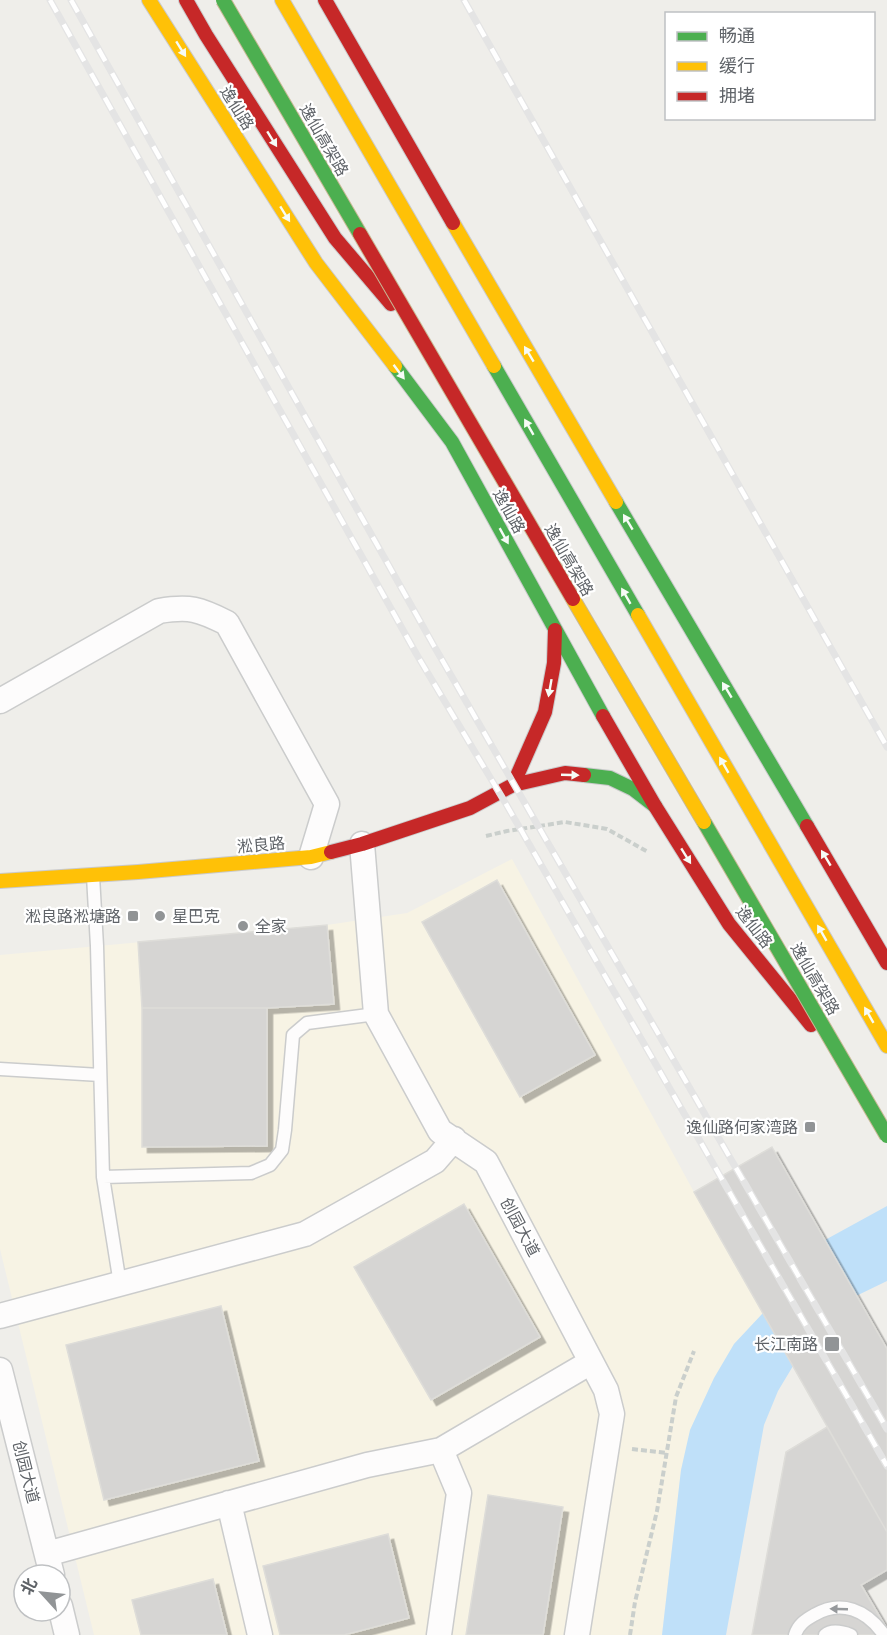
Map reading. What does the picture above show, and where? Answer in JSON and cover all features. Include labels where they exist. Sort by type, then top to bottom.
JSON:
[{"type":"main road","name":"逸仙路","points":[[149,0],[316,263],[452,442],[615,738],[729,924],[828,1045]]},
{"type":"main road","points":[[186,0],[335,238],[424,343]]},
{"type":"main road","name":"逸仙高架路","points":[[224,0],[887,1135]]},
{"type":"main road","name":"逸仙路","points":[[234,0],[696,806],[828,1045],[887,1135]]},
{"type":"main road","name":"逸仙高架路","points":[[282,0],[887,1046]]},
{"type":"main road","points":[[325,0],[469,252],[887,963]]},
{"type":"main road","points":[[513,785],[545,712],[554,663],[555,630]]},
{"type":"main road","name":"淞良路","points":[[0,882],[311,857],[362,844],[470,808],[513,785],[565,773],[610,778],[633,789],[655,806]]},
{"type":"street","points":[[0,701],[159,611],[179,608],[203,611],[227,623],[327,804],[311,857]]},
{"type":"street","name":"创园大道","points":[[362,844],[376,1014],[440,1131],[486,1162],[606,1390],[612,1414],[577,1635]]},
{"type":"street","points":[[0,1316],[305,1234],[435,1161],[454,1139]]},
{"type":"street","points":[[55,1563],[229,1503],[367,1465],[441,1450],[591,1362]]},
{"type":"street","name":"创园大道","points":[[0,1370],[48,1563]]},
{"type":"street","points":[[439,1635],[459,1493],[441,1450]]},
{"type":"street","points":[[229,1503],[260,1635]]},
{"type":"lane","points":[[93,876],[103,1177],[120,1284]]},
{"type":"lane","points":[[103,1177],[251,1173],[270,1165],[282,1150],[293,1035],[307,1023],[376,1014]]},
{"type":"lane","points":[[0,1069],[100,1075]]},
{"type":"lane","points":[[795,1635],[805,1620],[823,1610],[837,1606],[857,1611],[873,1620],[884,1635]]},
{"type":"lane","points":[[825,1635],[841,1632],[851,1635]]},
{"type":"path","points":[[478,838],[565,822],[607,829],[648,852]]},
{"type":"path","points":[[630,1635],[635,1602],[657,1511],[676,1397],[694,1351]]},
{"type":"path","points":[[607,1445],[667,1453]]},
{"type":"shaded area","points":[[512,859],[694,1192],[763,1313],[734,1344],[681,1470],[662,1635],[94,1635],[0,1249],[0,955],[327,925],[407,913]]},
{"type":"water","points":[[887,1206],[887,1281],[856,1296],[825,1240]]},
{"type":"water","points":[[763,1313],[793,1366],[778,1391],[764,1425],[726,1635],[662,1635],[681,1470],[690,1430],[714,1378],[734,1344]]},
{"type":"building","points":[[497,880],[595,1055],[520,1097],[422,922]]},
{"type":"building","points":[[327,925],[334,1004],[267,1008],[142,1008],[138,942]]},
{"type":"building","points":[[142,1008],[267,1008],[267,1146],[142,1147]]},
{"type":"building","name":"长江南路","points":[[772,1147],[887,1349],[887,1532],[694,1192]]},
{"type":"building","points":[[464,1204],[540,1337],[431,1400],[354,1267]]},
{"type":"building","points":[[221,1306],[259,1461],[104,1500],[66,1345]]},
{"type":"building","points":[[827,1427],[887,1532],[887,1570],[861,1585],[887,1629],[887,1635],[752,1635],[786,1452]]},
{"type":"building","points":[[488,1495],[563,1507],[543,1635],[466,1635]]},
{"type":"building","points":[[388,1534],[409,1618],[344,1635],[280,1635],[263,1566]]},
{"type":"building","points":[[213,1579],[227,1635],[141,1635],[132,1600]]},
{"type":"railway","points":[[50,0],[417,655],[506,804],[887,1466]]},
{"type":"railway","points":[[71,0],[434,646],[887,1429]]},
{"type":"railway","points":[[464,0],[887,747]]},
{"type":"traffic: fast","points":[[223,0],[360,234]]},
{"type":"traffic: fast","points":[[395,366],[452,442],[603,716]]},
{"type":"traffic: fast","points":[[494,366],[638,615]]},
{"type":"traffic: fast","points":[[616,502],[807,826]]},
{"type":"traffic: fast","points":[[584,775],[610,778],[633,789],[655,806]]},
{"type":"traffic: fast","points":[[704,822],[887,1136]]},
{"type":"traffic: slow","points":[[149,0],[316,263],[395,366]]},
{"type":"traffic: slow","points":[[282,0],[494,366]]},
{"type":"traffic: slow","points":[[453,223],[616,502]]},
{"type":"traffic: slow","points":[[573,599],[704,822]]},
{"type":"traffic: slow","points":[[638,615],[887,1046]]},
{"type":"traffic: slow","points":[[0,881],[311,857],[331,852]]},
{"type":"traffic: jam","points":[[186,0],[335,238],[391,304]]},
{"type":"traffic: jam","points":[[325,0],[453,223]]},
{"type":"traffic: jam","points":[[360,234],[573,599]]},
{"type":"traffic: jam","points":[[513,785],[545,712],[554,663],[555,630]]},
{"type":"traffic: jam","points":[[603,716],[655,806],[729,924],[811,1025]]},
{"type":"traffic: jam","points":[[331,852],[470,808],[513,785],[565,773],[584,775]]},
{"type":"traffic: jam","points":[[807,826],[887,963]]},
{"type":"place","name":"淞良路淞塘路","points":[[133,916]]},
{"type":"place","name":"星巴克","points":[[160,916]]},
{"type":"place","name":"全家","points":[[243,926]]},
{"type":"place","name":"逸仙路何家湾路","points":[[810,1127]]},
{"type":"place","name":"长江南路","points":[[832,1344]]}]
